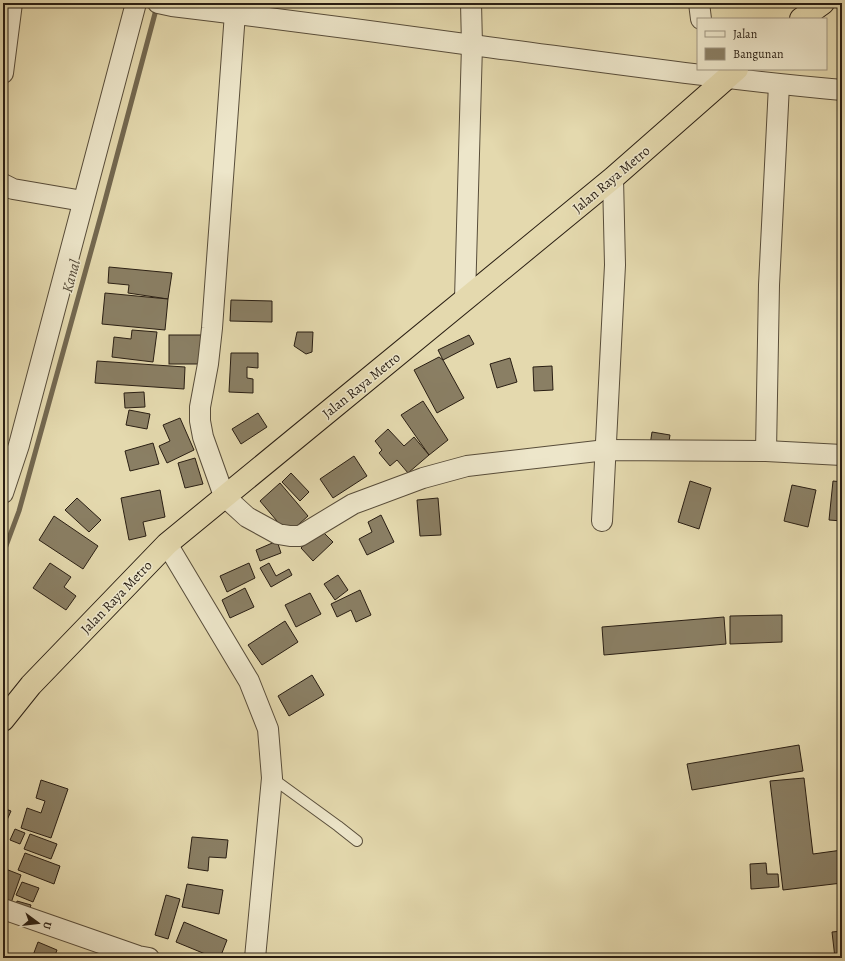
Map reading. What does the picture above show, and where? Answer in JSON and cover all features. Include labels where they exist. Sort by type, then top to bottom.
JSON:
[{"type":"highway","points":[[802,18],[823,3]]},
{"type":"highway","name":"Jalan Raya Metro","points":[[3,720],[31,685],[167,544],[613,178],[732,74]]},
{"type":"street","points":[[3,73],[12,3]]},
{"type":"street","points":[[3,493],[19,445],[136,3]]},
{"type":"street","points":[[465,299],[472,45],[471,3]]},
{"type":"street","points":[[699,3],[701,18]]},
{"type":"street","points":[[165,4],[621,66],[732,74],[779,85],[842,90]]},
{"type":"street","points":[[235,14],[212,328],[208,364],[200,407],[200,421],[224,496],[247,517],[278,534],[300,536],[353,504],[423,478],[467,466],[606,450],[766,451],[842,455]]},
{"type":"street","points":[[766,451],[769,285],[779,85]]},
{"type":"street","points":[[602,521],[615,265],[613,178]]},
{"type":"street","points":[[3,184],[13,189],[83,201]]},
{"type":"street","points":[[167,544],[249,681],[268,729],[272,778],[255,958]]},
{"type":"street","points":[[3,909],[141,957]]},
{"type":"lane","points":[[272,778],[357,841]]},
{"type":"building","points":[[109,267],[172,273],[168,299],[128,293],[129,285],[108,283]]},
{"type":"building","points":[[105,293],[168,299],[165,330],[102,324]]},
{"type":"building","points":[[231,300],[272,301],[272,322],[230,321]]},
{"type":"building","points":[[132,330],[157,332],[153,362],[112,357],[114,337],[131,339]]},
{"type":"building","points":[[297,332],[313,332],[312,352],[306,354],[294,346]]},
{"type":"building","points":[[169,335],[202,335],[202,364],[169,364]]},
{"type":"building","points":[[469,335],[474,344],[443,360],[438,350]]},
{"type":"building","points":[[231,353],[258,353],[258,368],[247,367],[247,378],[253,379],[253,393],[229,392]]},
{"type":"building","points":[[439,357],[443,360],[464,398],[437,413],[414,370]]},
{"type":"building","points":[[510,358],[517,382],[497,388],[490,364]]},
{"type":"building","points":[[97,361],[185,367],[184,389],[95,383]]},
{"type":"building","points":[[552,366],[553,390],[534,391],[533,367]]},
{"type":"building","points":[[144,392],[145,407],[125,408],[124,393]]},
{"type":"building","points":[[423,401],[448,440],[429,455],[401,415]]},
{"type":"building","points":[[129,410],[150,414],[147,429],[126,425]]},
{"type":"building","points":[[258,413],[267,427],[241,444],[232,429]]},
{"type":"building","points":[[180,418],[194,450],[167,463],[159,446],[170,441],[163,425]]},
{"type":"building","points":[[388,429],[404,446],[414,437],[429,455],[408,473],[397,460],[390,466],[379,453],[382,450],[375,441]]},
{"type":"building","points":[[652,432],[670,435],[668,448],[650,445]]},
{"type":"building","points":[[153,443],[159,464],[130,471],[125,451]]},
{"type":"building","points":[[354,456],[367,476],[333,498],[320,479]]},
{"type":"building","points":[[195,458],[203,484],[185,488],[178,463]]},
{"type":"building","points":[[291,473],[309,492],[300,501],[282,482]]},
{"type":"building","points":[[690,481],[711,488],[699,529],[678,522]]},
{"type":"building","points":[[833,481],[842,482],[842,521],[829,520]]},
{"type":"building","points":[[280,483],[308,516],[288,534],[260,501]]},
{"type":"building","points":[[792,485],[816,490],[808,527],[784,521]]},
{"type":"building","points":[[160,490],[165,517],[143,522],[146,536],[129,540],[121,498]]},
{"type":"building","points":[[77,498],[101,520],[89,532],[65,510]]},
{"type":"building","points":[[438,498],[441,535],[420,536],[417,500]]},
{"type":"building","points":[[381,515],[394,542],[367,555],[359,539],[372,532],[368,522]]},
{"type":"building","points":[[54,516],[98,546],[83,569],[39,540]]},
{"type":"building","points":[[320,529],[333,542],[313,561],[301,548]]},
{"type":"building","points":[[277,541],[281,553],[260,561],[256,550]]},
{"type":"building","points":[[50,563],[71,577],[64,587],[76,596],[66,610],[33,588]]},
{"type":"building","points":[[249,563],[255,578],[227,592],[220,576]]},
{"type":"building","points":[[269,563],[276,576],[289,569],[292,575],[271,587],[260,568]]},
{"type":"building","points":[[338,575],[348,590],[335,600],[324,584]]},
{"type":"building","points":[[245,588],[254,607],[230,618],[222,600]]},
{"type":"building","points":[[360,590],[371,615],[356,622],[351,610],[337,617],[331,604]]},
{"type":"building","points":[[310,593],[321,614],[296,627],[285,605]]},
{"type":"building","points":[[782,615],[782,642],[730,644],[730,616]]},
{"type":"building","points":[[724,617],[726,644],[604,655],[602,627]]},
{"type":"building","points":[[285,621],[298,642],[262,665],[248,645]]},
{"type":"building","points":[[312,675],[324,695],[289,716],[278,696]]},
{"type":"building","points":[[799,745],[803,771],[692,790],[687,764]]},
{"type":"building","points":[[804,778],[813,854],[842,850],[842,883],[783,890],[770,781]]},
{"type":"building","points":[[41,780],[68,789],[51,838],[21,828],[27,808],[41,813],[45,801],[36,798]]},
{"type":"building","points":[[3,808],[11,811],[7,820],[3,818]]},
{"type":"building","points":[[15,829],[25,833],[20,844],[10,840]]},
{"type":"building","points":[[30,834],[57,844],[51,859],[24,849]]},
{"type":"building","points":[[192,837],[228,840],[226,858],[209,857],[208,871],[188,868]]},
{"type":"building","points":[[25,853],[60,866],[54,884],[18,870]]},
{"type":"building","points":[[766,863],[767,874],[778,874],[779,887],[751,889],[750,864]]},
{"type":"building","points":[[3,868],[21,875],[11,903],[3,900]]},
{"type":"building","points":[[22,882],[39,888],[33,902],[16,895]]},
{"type":"building","points":[[187,884],[223,890],[219,914],[182,907]]},
{"type":"building","points":[[166,895],[180,899],[168,939],[155,935]]},
{"type":"building","points":[[17,901],[31,905],[28,914],[15,910]]},
{"type":"building","points":[[184,922],[227,940],[220,958],[215,958],[176,942]]},
{"type":"building","points":[[842,931],[842,958],[835,958],[832,932]]},
{"type":"building","points":[[38,942],[57,950],[54,958],[32,958]]},
{"type":"waterway","name":"Kanal","points":[[3,554],[19,511],[157,6]]}]
